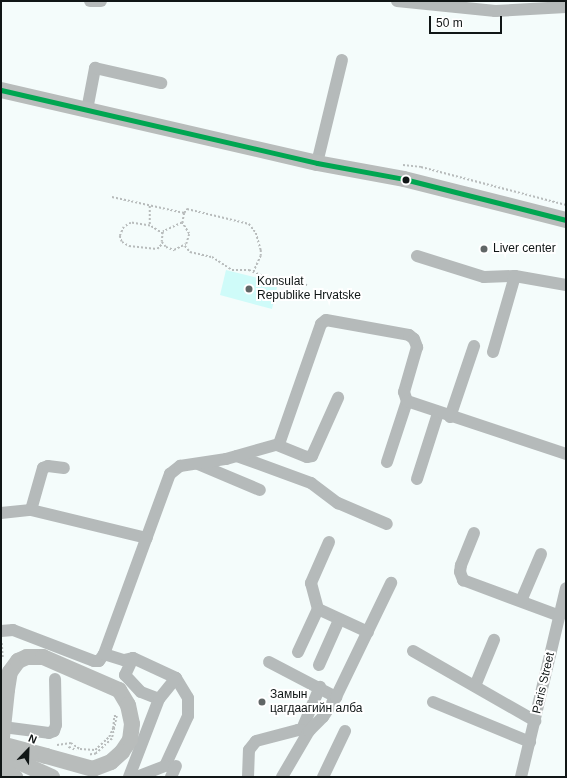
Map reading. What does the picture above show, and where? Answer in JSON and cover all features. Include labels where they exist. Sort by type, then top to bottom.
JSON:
[{"type":"main road","points":[[1,90],[317,163],[404,179],[566,220]]},
{"type":"main road","points":[[28,657],[43,657],[119,690],[128,705],[132,724],[130,740],[122,752],[111,762],[93,769],[48,751],[2,753],[10,672],[18,661],[28,657]]},
{"type":"main road","points":[[1,698],[3,727],[2,753],[15,777]]},
{"type":"main road","points":[[2,753],[52,777]]},
{"type":"street","points":[[90,1],[101,1]]},
{"type":"street","points":[[397,1],[495,11],[566,7]]},
{"type":"street","points":[[317,163],[342,60]]},
{"type":"street","points":[[87,110],[95,68],[161,83]]},
{"type":"street","points":[[417,256],[484,277],[515,276],[566,285]]},
{"type":"street","points":[[494,352],[515,276]]},
{"type":"street","points":[[277,445],[281,440],[321,324],[326,320],[409,335],[414,339],[417,347],[404,392],[407,401],[387,462]]},
{"type":"street","points":[[450,417],[474,346]]},
{"type":"street","points":[[1,631],[13,630],[94,661],[99,661],[104,654],[170,474],[180,466],[237,456],[277,445],[307,456],[312,456],[338,398]]},
{"type":"street","points":[[407,401],[450,417],[566,454]]},
{"type":"street","points":[[417,479],[438,413]]},
{"type":"street","points":[[237,456],[311,483],[338,503],[387,524]]},
{"type":"street","points":[[197,464],[260,490]]},
{"type":"street","points":[[31,510],[43,468],[48,466],[64,468]]},
{"type":"street","points":[[1,512],[31,510],[147,538]]},
{"type":"street","points":[[474,533],[461,565],[460,572],[464,580],[560,616]]},
{"type":"street","points":[[298,652],[318,609],[311,583],[329,542]]},
{"type":"street","points":[[521,601],[541,554]]},
{"type":"street","points":[[248,777],[249,750],[256,741],[305,730],[324,717],[368,632],[391,583]]},
{"type":"street","name":"Paris Street","points":[[521,777],[566,588]]},
{"type":"street","points":[[318,609],[339,620],[368,632]]},
{"type":"street","points":[[320,665],[339,620]]},
{"type":"street","points":[[475,686],[494,640]]},
{"type":"street","points":[[413,652],[535,721]]},
{"type":"street","points":[[104,654],[124,660],[133,658],[176,678],[188,698],[188,716],[165,766],[137,777]]},
{"type":"street","points":[[133,658],[125,675],[141,692],[159,698]]},
{"type":"street","points":[[269,662],[336,696]]},
{"type":"street","points":[[129,777],[159,698],[176,678]]},
{"type":"street","points":[[3,727],[48,733],[54,731],[56,725],[55,679]]},
{"type":"street","points":[[282,777],[305,730],[320,687]]},
{"type":"street","points":[[433,702],[530,742]]},
{"type":"street","points":[[323,777],[345,731]]},
{"type":"path","points":[[112,197],[184,213]]},
{"type":"path","points":[[150,206],[150,226]]},
{"type":"path","points":[[163,243],[174,250],[184,246],[189,234],[182,223],[184,213],[187,209],[249,224],[256,233],[261,250],[261,256],[254,271]]},
{"type":"path","points":[[131,223],[150,226],[163,234],[163,243],[156,249],[135,245],[129,246],[121,239],[121,233],[131,223]]},
{"type":"path","points":[[163,234],[182,223]]},
{"type":"path","points":[[184,246],[190,252],[212,257],[232,270],[254,271],[308,285]]},
{"type":"path","points":[[1,606],[1,631],[4,664]]},
{"type":"path","points":[[48,751],[71,743],[80,749],[95,750],[109,737],[113,728],[114,716],[117,716],[116,728],[105,746],[96,754],[86,755]]},
{"type":"path","points":[[69,746],[78,751]]},
{"type":"path","points":[[66,751],[70,753]]},
{"type":"shaded area","name":"Konsulat Republike Hrvatske","points":[[226,270],[278,283],[272,309],[220,295]]},
{"type":"transit line","points":[[1,90],[317,163],[404,179],[566,220]]},
{"type":"place","name":"Liver center","points":[[484,249]]},
{"type":"place","name":"Konsulat Republike Hrvatske","points":[[249,289]]},
{"type":"place","name":"Замын цагдаагийн алба","points":[[262,702]]}]
